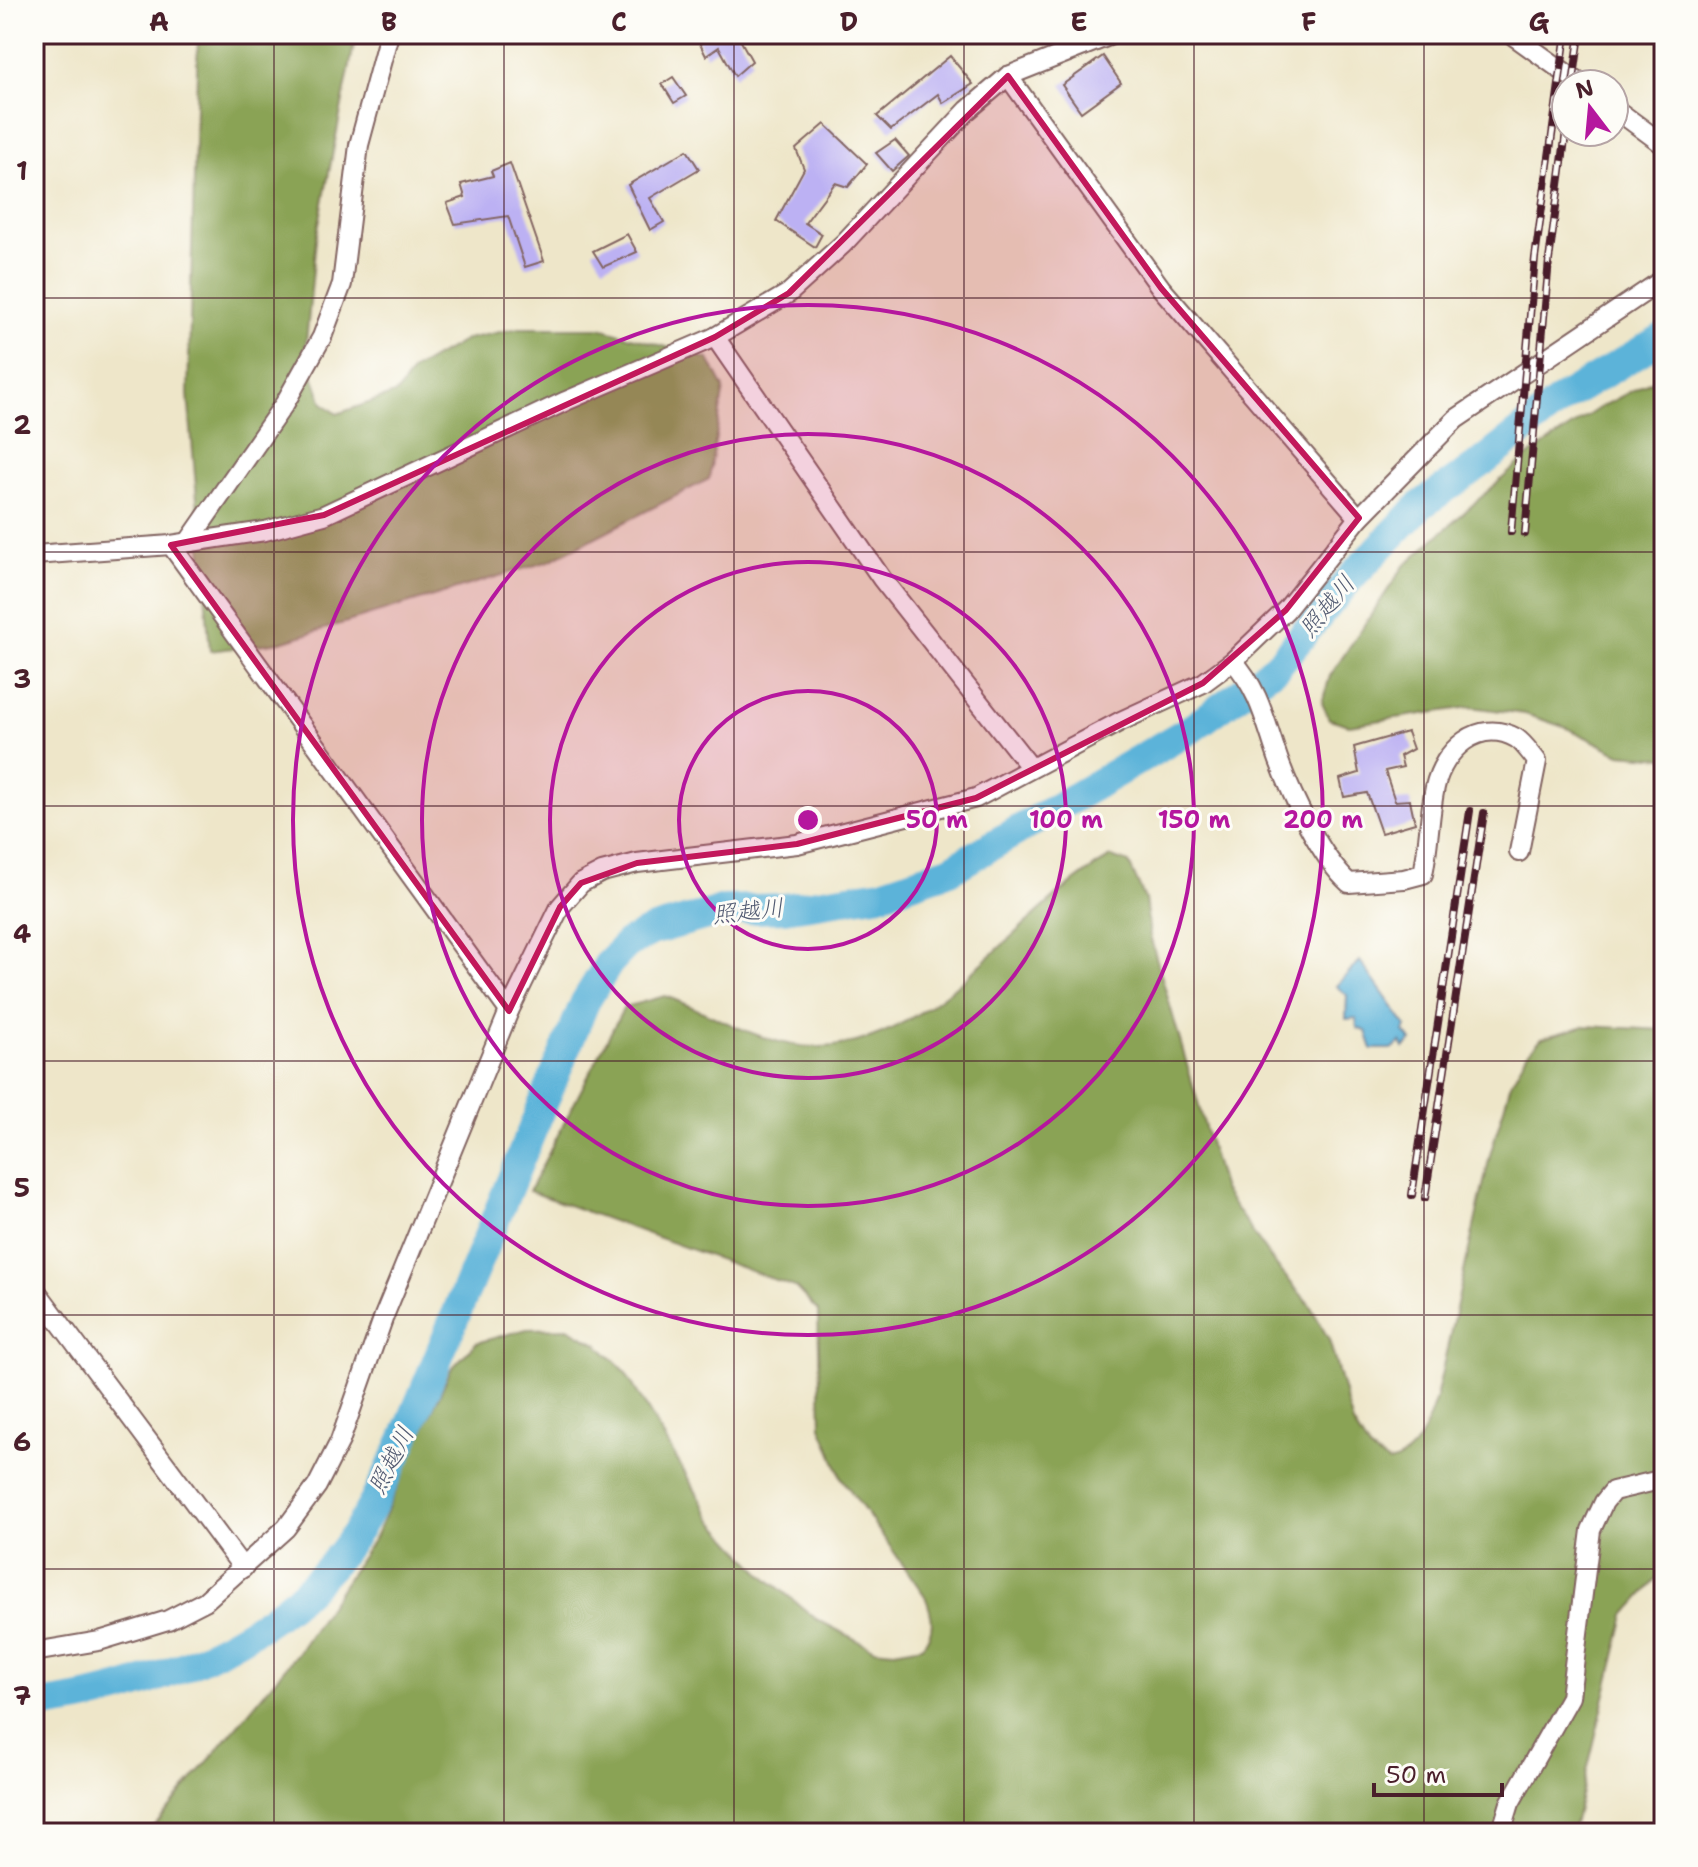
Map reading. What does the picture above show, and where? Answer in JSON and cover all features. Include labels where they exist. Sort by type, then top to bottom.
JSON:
[{"type":"street","points":[[180,543],[285,403],[322,337],[342,284],[359,145],[389,34]]},
{"type":"street","points":[[34,555],[180,543],[265,531],[324,515],[368,498],[566,401],[715,337],[789,293],[843,244],[968,110],[1008,76],[1114,34]]},
{"type":"street","points":[[1511,34],[1559,68]]},
{"type":"street","points":[[1008,76],[1161,288],[1359,518]]},
{"type":"street","points":[[1630,120],[1664,145]]},
{"type":"street","points":[[34,1652],[99,1641],[168,1620],[205,1601],[286,1528],[317,1486],[340,1441],[384,1316],[509,1011],[560,907],[581,883],[602,872],[637,863],[797,844],[976,798],[1203,683],[1233,661],[1286,610],[1359,518],[1456,419],[1664,279]]},
{"type":"street","points":[[715,337],[882,579],[1031,768]]},
{"type":"street","points":[[180,543],[509,1011]]},
{"type":"street","points":[[1233,661],[1247,676],[1265,715],[1279,763],[1335,870],[1349,883],[1404,879],[1423,874],[1435,785],[1450,756],[1468,736],[1487,731],[1517,739],[1537,761],[1519,852]]},
{"type":"street","points":[[34,1288],[243,1568]]},
{"type":"street","points":[[1501,1833],[1510,1803],[1570,1697],[1591,1530],[1613,1491],[1664,1479]]},
{"type":"highlighted area","points":[[1008,76],[1161,288],[1359,518],[1286,610],[1203,683],[976,798],[797,844],[637,863],[581,883],[560,907],[509,1011],[171,545],[324,515],[715,337],[789,293]]},
{"type":"green space","points":[[198,34],[356,34],[316,239],[305,353],[323,403],[337,414],[397,393],[413,370],[467,339],[519,328],[600,328],[709,359],[724,388],[709,479],[549,561],[281,642],[210,651],[188,394]]},
{"type":"green space","points":[[1664,374],[1664,758],[1620,754],[1567,728],[1525,714],[1470,707],[1349,725],[1329,719],[1322,703],[1330,676],[1404,566],[1524,459],[1599,408]]},
{"type":"green space","points":[[1111,857],[1129,863],[1145,899],[1150,936],[1223,1190],[1274,1263],[1310,1305],[1329,1340],[1353,1424],[1369,1450],[1389,1463],[1415,1446],[1436,1398],[1490,1155],[1511,1083],[1527,1054],[1542,1038],[1585,1026],[1664,1030],[1664,1571],[1625,1615],[1572,1833],[149,1833],[298,1652],[375,1537],[451,1369],[476,1343],[527,1329],[568,1328],[597,1344],[624,1370],[714,1522],[762,1574],[816,1619],[874,1649],[894,1651],[922,1646],[930,1634],[932,1622],[925,1596],[841,1477],[821,1426],[818,1311],[795,1287],[529,1191],[624,1007],[665,996],[741,1029],[780,1042],[820,1047],[862,1040],[901,1024],[938,1000],[1042,908]]},
{"type":"water","points":[[1360,961],[1406,1026],[1404,1032],[1412,1041],[1404,1048],[1401,1042],[1392,1049],[1372,1049],[1366,1031],[1357,1028],[1357,1018],[1346,1019],[1347,995],[1336,986]]},
{"type":"building","points":[[695,34],[737,34],[752,61],[735,76],[719,47],[706,56]]},
{"type":"building","points":[[950,56],[973,84],[943,103],[938,94],[891,130],[877,116]]},
{"type":"building","points":[[1103,56],[1121,83],[1081,112],[1062,85]]},
{"type":"building","points":[[673,77],[686,96],[674,103],[662,84]]},
{"type":"building","points":[[825,124],[867,164],[848,187],[835,183],[805,223],[822,234],[815,247],[776,221],[804,169],[796,149]]},
{"type":"building","points":[[895,140],[909,156],[892,171],[876,153]]},
{"type":"building","points":[[687,150],[699,169],[650,198],[664,222],[650,230],[628,185]]},
{"type":"building","points":[[510,163],[544,261],[525,267],[508,216],[455,224],[447,203],[465,197],[461,184],[493,176],[491,171]]},
{"type":"building","points":[[627,234],[637,252],[603,267],[593,251]]},
{"type":"building","points":[[1407,732],[1413,749],[1400,756],[1403,767],[1385,771],[1395,801],[1410,800],[1415,823],[1381,833],[1367,793],[1344,797],[1340,779],[1359,773],[1354,747]]},
{"type":"waterway","name":"照越川","points":[[34,1706],[119,1690],[203,1658],[281,1611],[314,1583],[342,1552],[368,1512],[404,1440],[585,1002],[609,963],[627,944],[651,931],[724,910],[784,908],[882,893],[950,870],[1191,729],[1277,666],[1353,575],[1421,505],[1483,462],[1565,397],[1664,337]]},
{"type":"railway","points":[[1511,532],[1535,258],[1566,34]]},
{"type":"railway","points":[[1575,68],[1580,34]]},
{"type":"railway","points":[[1525,534],[1549,260],[1564,148]]},
{"type":"railway","points":[[1412,1195],[1470,811]]},
{"type":"railway","points":[[1425,1198],[1484,813]]}]
